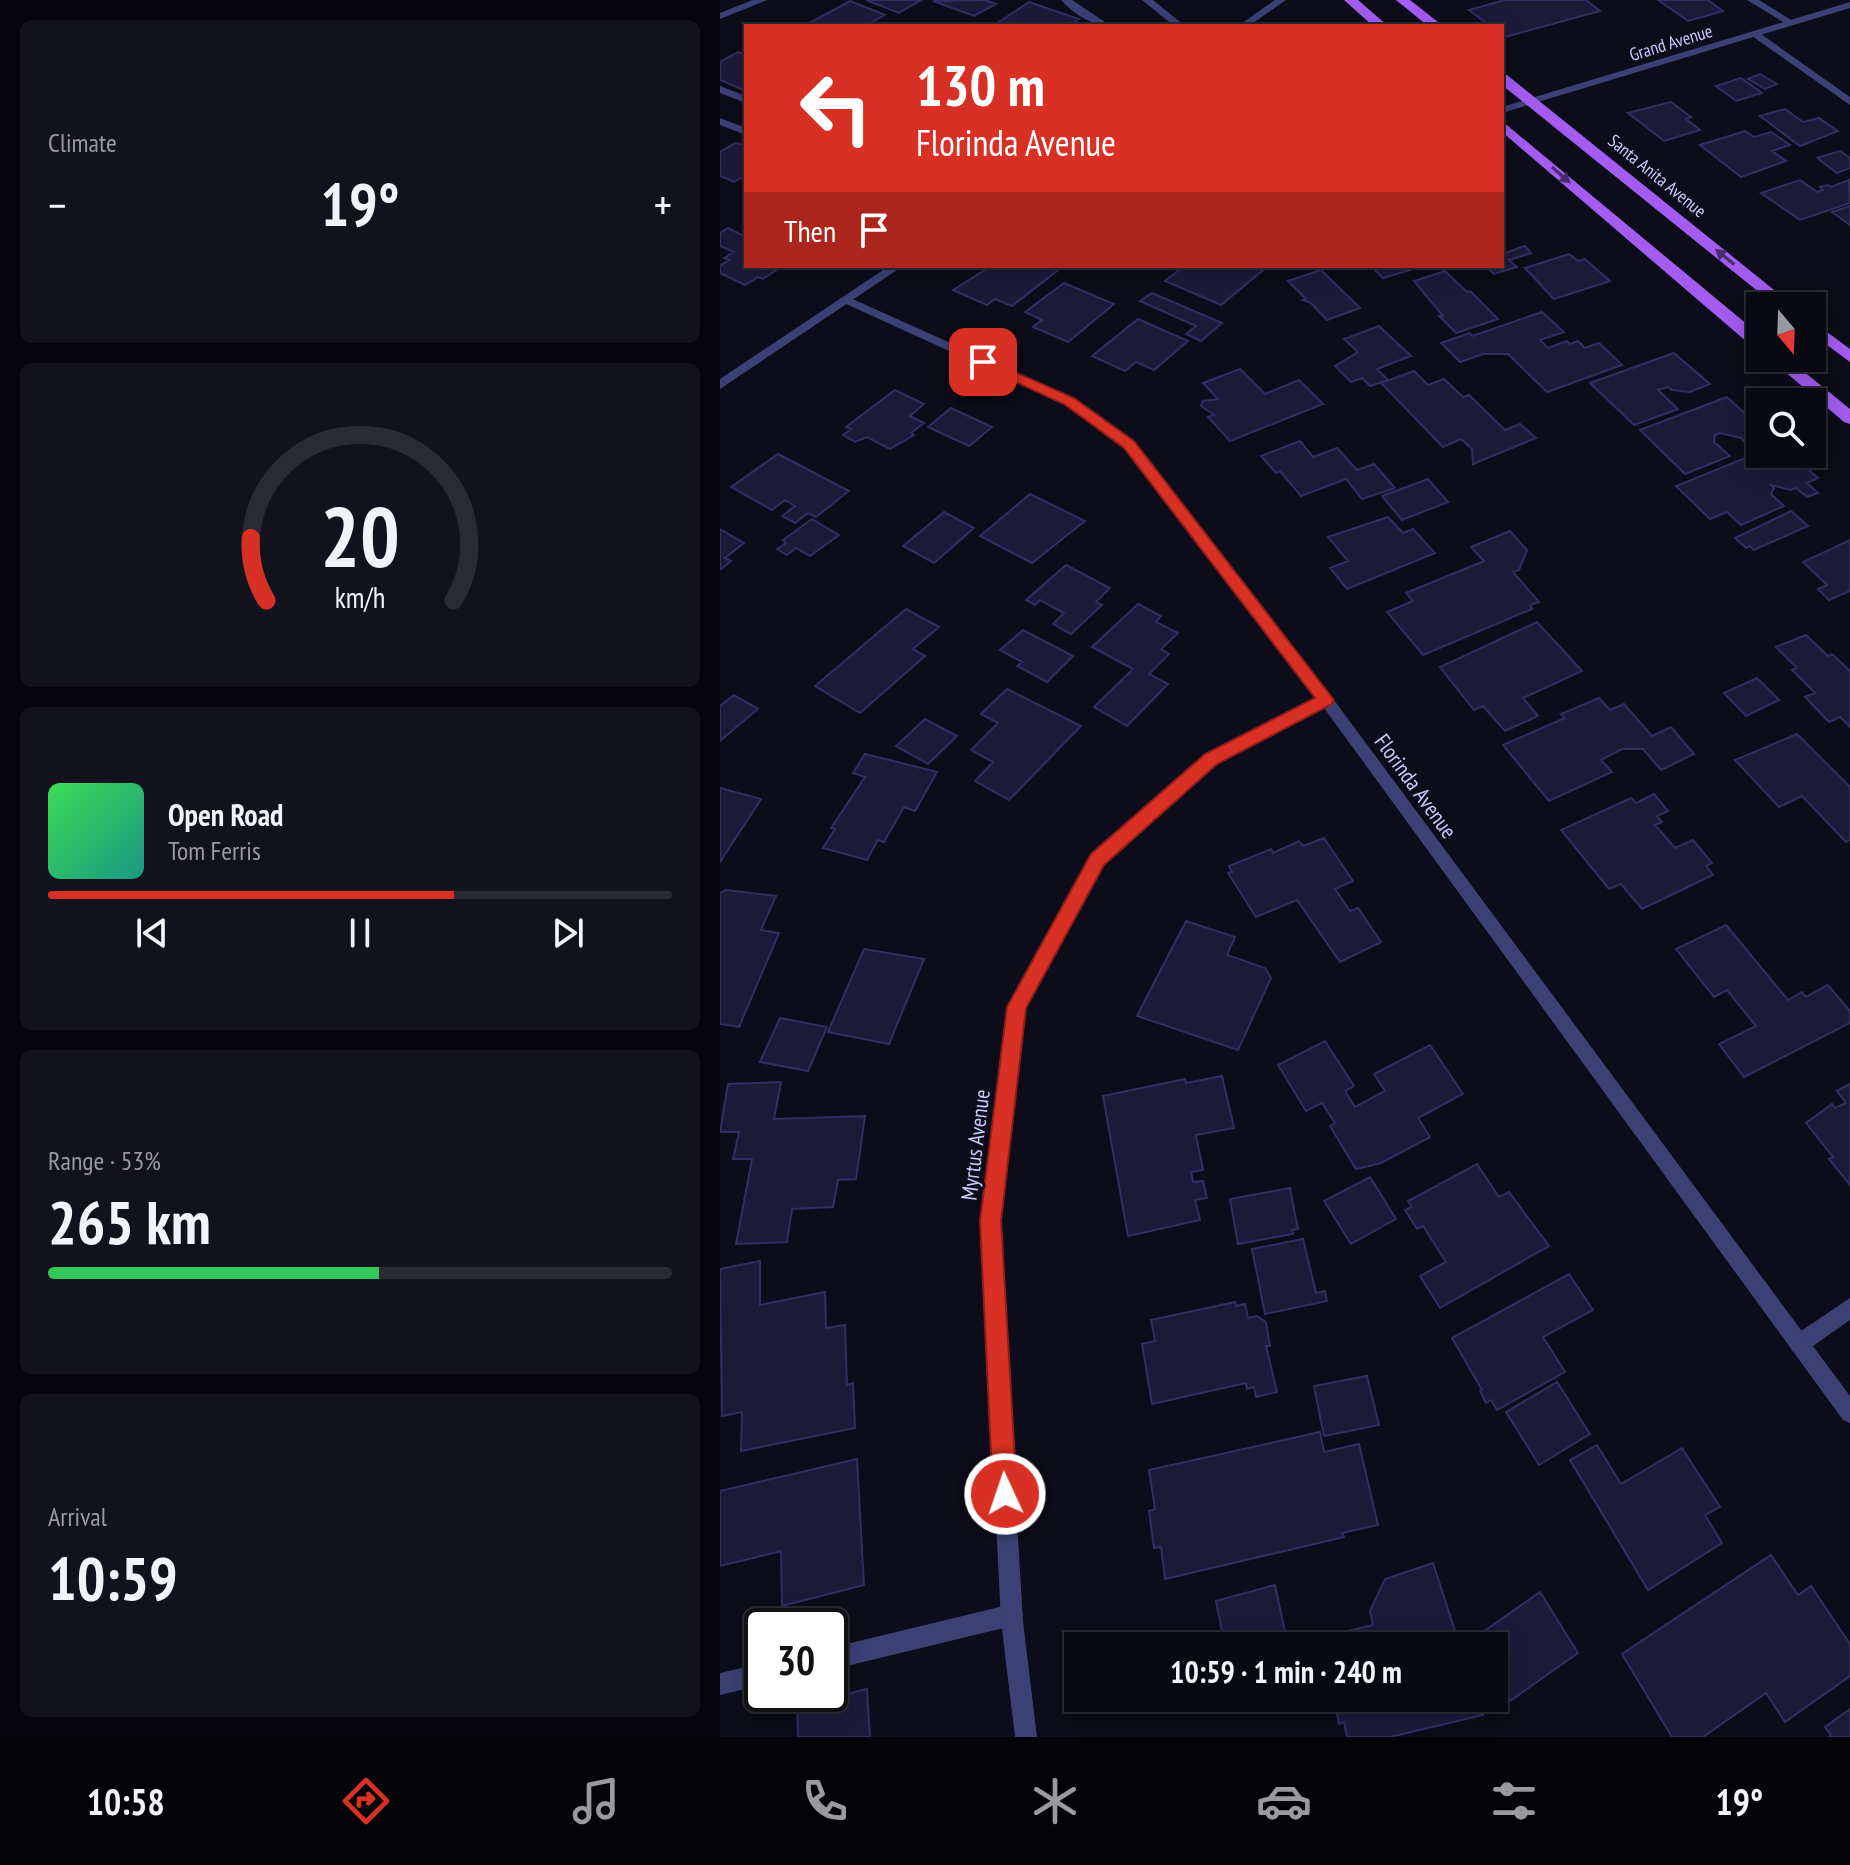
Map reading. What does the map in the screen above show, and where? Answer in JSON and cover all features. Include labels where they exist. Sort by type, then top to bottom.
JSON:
[{"type":"main road","points":[[1350,0],[1379,24]]},
{"type":"main road","points":[[1402,0],[1433,24]]},
{"type":"main road","name":"Santa Anita Avenue","points":[[1504,80],[1769,292]]},
{"type":"main road","points":[[1504,127],[1746,332]]},
{"type":"main road","points":[[1826,337],[1850,357]]},
{"type":"main road","points":[[1794,372],[1850,418]]},
{"type":"street","points":[[720,16],[762,0]]},
{"type":"street","points":[[1066,0],[1102,24]]},
{"type":"street","points":[[1147,0],[1177,24]]},
{"type":"street","points":[[1246,24],[1281,0]]},
{"type":"street","points":[[1752,0],[1791,23]]},
{"type":"street","name":"Grand Avenue","points":[[1504,109],[1850,5]]},
{"type":"street","points":[[1755,34],[1850,102]]},
{"type":"street","points":[[720,89],[744,99]]},
{"type":"street","points":[[720,121],[744,131]]},
{"type":"street","points":[[720,385],[894,268]]},
{"type":"street","name":"Florinda Avenue","points":[[848,301],[1069,401],[1129,444],[1326,700],[1850,1413]]},
{"type":"street","name":"Myrtus Avenue","points":[[1026,1737],[1012,1615],[990,1221],[1017,1007],[1097,860],[1211,759],[1326,700]]},
{"type":"street","points":[[1799,1344],[1850,1308]]},
{"type":"street","points":[[848,1655],[1012,1615]]},
{"type":"street","points":[[720,1684],[744,1678]]},
{"type":"building","points":[[866,0],[921,0],[899,13]]},
{"type":"building","points":[[985,0],[996,4],[974,16],[933,1]]},
{"type":"building","points":[[1505,0],[1586,0],[1600,11],[1505,37],[1504,24],[1487,24],[1469,10]]},
{"type":"building","points":[[1658,0],[1708,0],[1723,11],[1688,21]]},
{"type":"building","points":[[850,1],[885,15],[869,24],[808,24]]},
{"type":"building","points":[[1029,2],[1079,19],[1075,22],[1080,24],[996,24]]},
{"type":"building","points":[[738,52],[744,54],[744,90],[720,80],[720,62]]},
{"type":"building","points":[[1760,74],[1777,84],[1765,89],[1748,79]]},
{"type":"building","points":[[1741,78],[1762,93],[1736,101],[1716,86]]},
{"type":"building","points":[[1671,102],[1691,117],[1686,119],[1700,130],[1664,141],[1628,113]]},
{"type":"building","points":[[1785,109],[1803,122],[1819,118],[1838,131],[1800,146],[1760,116]]},
{"type":"building","points":[[1745,131],[1754,137],[1771,132],[1790,145],[1772,151],[1786,161],[1741,177],[1700,145]]},
{"type":"building","points":[[735,143],[744,145],[744,176],[734,182],[720,176],[720,152]]},
{"type":"building","points":[[1840,151],[1850,158],[1850,168],[1837,173],[1817,158]]},
{"type":"building","points":[[1800,180],[1817,192],[1823,190],[1820,187],[1831,187],[1849,180],[1850,203],[1800,220],[1761,193]]},
{"type":"building","points":[[1850,206],[1850,225],[1832,212]]},
{"type":"building","points":[[728,228],[744,236],[744,268],[780,268],[763,279],[758,277],[745,285],[720,273],[720,266],[729,260],[724,258],[734,252],[720,246],[720,233]]},
{"type":"building","points":[[1525,246],[1531,253],[1509,260],[1517,267],[1494,274],[1487,268],[1504,268],[1504,253]]},
{"type":"building","points":[[1569,254],[1578,261],[1585,259],[1610,281],[1554,299],[1525,268]]},
{"type":"building","points":[[988,268],[1061,268],[1012,306],[995,299],[987,305],[953,290]]},
{"type":"building","points":[[1181,268],[1266,268],[1221,305],[1165,281]]},
{"type":"building","points":[[1373,268],[1410,270],[1383,278]]},
{"type":"building","points":[[1321,270],[1360,308],[1327,320],[1311,303],[1303,300],[1306,299],[1288,281]]},
{"type":"building","points":[[1445,271],[1498,319],[1456,333],[1439,316],[1443,316],[1414,281]]},
{"type":"building","points":[[1064,283],[1114,304],[1068,342],[1033,327],[1042,320],[1025,312]]},
{"type":"building","points":[[1152,293],[1222,323],[1201,341],[1186,334],[1196,326],[1140,301]]},
{"type":"building","points":[[1542,312],[1564,332],[1540,340],[1548,348],[1567,341],[1570,344],[1578,341],[1585,348],[1599,343],[1622,365],[1547,392],[1508,354],[1483,354],[1460,362],[1441,343],[1470,333],[1472,336]]},
{"type":"building","points":[[1138,319],[1188,341],[1154,370],[1136,362],[1125,371],[1092,356]]},
{"type":"building","points":[[1379,326],[1411,356],[1377,369],[1388,380],[1370,386],[1362,378],[1351,382],[1335,366],[1358,352],[1344,339]]},
{"type":"building","points":[[1674,353],[1710,384],[1690,392],[1668,387],[1658,390],[1678,409],[1634,425],[1590,383]]},
{"type":"building","points":[[1240,369],[1265,394],[1299,380],[1323,404],[1230,441],[1208,417],[1214,415],[1201,406],[1203,401],[1218,399],[1203,383]]},
{"type":"building","points":[[1414,371],[1428,385],[1444,379],[1463,397],[1469,395],[1505,430],[1520,424],[1536,438],[1473,464],[1472,449],[1461,439],[1443,447],[1381,383]]},
{"type":"building","points":[[895,390],[924,404],[910,416],[924,423],[911,433],[914,435],[890,449],[867,437],[855,442],[843,435],[851,429],[846,427]]},
{"type":"building","points":[[1727,397],[1746,414],[1746,443],[1741,438],[1720,433],[1715,435],[1714,442],[1730,456],[1685,474],[1640,430]]},
{"type":"building","points":[[951,408],[992,427],[969,446],[928,427]]},
{"type":"building","points":[[1300,441],[1313,457],[1337,448],[1357,470],[1374,464],[1395,488],[1362,499],[1346,479],[1301,496],[1280,471],[1276,473],[1261,456]]},
{"type":"building","points":[[778,454],[849,491],[816,517],[808,513],[795,523],[782,516],[795,506],[785,500],[772,510],[731,487]]},
{"type":"building","points":[[1746,458],[1746,468],[1807,468],[1818,478],[1807,483],[1818,493],[1807,497],[1796,488],[1791,490],[1771,485],[1774,488],[1771,494],[1784,506],[1741,525],[1727,512],[1710,519],[1676,486]]},
{"type":"building","points":[[1428,479],[1448,502],[1402,520],[1382,496]]},
{"type":"building","points":[[1030,494],[1085,521],[1032,563],[980,536]]},
{"type":"building","points":[[1791,511],[1808,526],[1754,550],[1750,546],[1746,548],[1735,538]]},
{"type":"building","points":[[944,512],[974,528],[934,563],[903,546]]},
{"type":"building","points":[[1388,517],[1403,533],[1413,529],[1435,553],[1347,589],[1330,568],[1348,561],[1328,537]]},
{"type":"building","points":[[812,519],[839,535],[810,556],[796,548],[787,555],[777,549],[786,543],[783,540]]},
{"type":"building","points":[[720,529],[744,543],[725,558],[731,561],[720,570]]},
{"type":"building","points":[[1510,531],[1527,550],[1519,570],[1513,572],[1539,602],[1530,605],[1532,609],[1423,655],[1387,612],[1413,601],[1406,593],[1484,561],[1471,547]]},
{"type":"building","points":[[1850,540],[1850,591],[1829,600],[1818,589],[1827,585],[1803,562]]},
{"type":"building","points":[[1066,565],[1110,588],[1096,602],[1102,605],[1071,634],[1053,624],[1064,613],[1040,600],[1035,605],[1026,600]]},
{"type":"building","points":[[1138,604],[1161,616],[1156,622],[1178,633],[1161,649],[1169,654],[1149,674],[1168,684],[1127,726],[1094,707],[1133,669],[1092,647]]},
{"type":"building","points":[[906,609],[939,627],[913,649],[925,656],[860,713],[815,686]]},
{"type":"building","points":[[1537,622],[1582,671],[1523,698],[1538,716],[1505,731],[1483,706],[1474,710],[1440,667]]},
{"type":"building","points":[[1023,630],[1073,656],[1047,682],[1017,666],[1022,662],[1000,650]]},
{"type":"building","points":[[1806,635],[1850,671],[1850,727],[1840,717],[1829,722],[1805,697],[1815,693],[1792,670],[1797,668],[1776,647]]},
{"type":"building","points":[[1757,678],[1779,700],[1746,716],[1724,693]]},
{"type":"building","points":[[1007,689],[1081,726],[1009,800],[975,781],[993,762],[971,750],[998,723],[981,714]]},
{"type":"building","points":[[734,695],[758,709],[720,741],[720,706]]},
{"type":"building","points":[[1599,698],[1610,710],[1624,704],[1652,736],[1671,727],[1694,754],[1661,770],[1643,749],[1622,749],[1601,760],[1612,772],[1549,801],[1503,745],[1565,718],[1561,714]]},
{"type":"building","points":[[925,719],[957,736],[928,764],[896,746]]},
{"type":"building","points":[[1797,734],[1850,787],[1850,840],[1846,842],[1802,796],[1779,807],[1735,760]]},
{"type":"building","points":[[865,754],[937,772],[915,811],[904,807],[884,842],[878,840],[867,860],[823,848],[835,829],[831,828],[865,777],[853,773]]},
{"type":"building","points":[[720,788],[761,799],[720,862]]},
{"type":"building","points":[[1654,794],[1668,811],[1657,816],[1662,822],[1655,825],[1675,848],[1693,840],[1712,863],[1706,866],[1713,875],[1642,909],[1621,884],[1609,889],[1561,830],[1631,798],[1636,803]]},
{"type":"building","points":[[1324,838],[1353,881],[1335,889],[1350,911],[1358,908],[1381,942],[1340,962],[1297,900],[1256,917],[1228,873],[1232,872],[1229,866],[1271,849],[1273,853],[1299,841],[1303,846]]},
{"type":"building","points":[[726,890],[776,896],[761,930],[779,933],[739,1027],[720,1024],[720,893]]},
{"type":"building","points":[[1186,921],[1235,937],[1227,955],[1265,968],[1271,978],[1238,1050],[1137,1016]]},
{"type":"building","points":[[1726,925],[1788,1000],[1802,992],[1806,997],[1828,985],[1850,1011],[1850,1023],[1744,1077],[1719,1044],[1756,1026],[1727,990],[1714,997],[1676,949]]},
{"type":"building","points":[[864,949],[924,959],[889,1044],[828,1032]]},
{"type":"building","points":[[780,1018],[827,1027],[808,1071],[760,1062]]},
{"type":"building","points":[[1325,1041],[1354,1086],[1345,1091],[1355,1107],[1385,1091],[1374,1074],[1430,1045],[1463,1094],[1418,1118],[1430,1137],[1381,1163],[1356,1169],[1330,1126],[1335,1123],[1322,1103],[1306,1111],[1278,1065]]},
{"type":"building","points":[[1222,1076],[1234,1128],[1196,1135],[1203,1170],[1191,1172],[1193,1182],[1203,1181],[1207,1198],[1195,1200],[1200,1220],[1128,1236],[1103,1096],[1185,1079],[1186,1083]]},
{"type":"building","points":[[781,1082],[774,1119],[865,1116],[856,1179],[838,1180],[833,1207],[792,1209],[787,1242],[736,1244],[752,1159],[733,1159],[739,1132],[720,1132],[728,1084]]},
{"type":"building","points":[[1850,1084],[1850,1185],[1806,1123],[1832,1104],[1835,1108],[1846,1103],[1837,1091]]},
{"type":"building","points":[[1477,1164],[1499,1197],[1509,1192],[1549,1246],[1440,1308],[1420,1276],[1446,1262],[1423,1226],[1417,1229],[1405,1210],[1412,1207],[1408,1201]]},
{"type":"building","points":[[1370,1177],[1396,1219],[1351,1244],[1324,1201]]},
{"type":"building","points":[[1290,1188],[1298,1229],[1292,1230],[1293,1234],[1238,1244],[1230,1199]]},
{"type":"building","points":[[1303,1239],[1316,1293],[1325,1291],[1327,1301],[1265,1314],[1252,1249]]},
{"type":"building","points":[[760,1261],[760,1305],[825,1292],[826,1328],[845,1325],[847,1385],[853,1383],[855,1428],[741,1451],[742,1412],[722,1416],[720,1269]]},
{"type":"building","points":[[1569,1274],[1593,1310],[1543,1337],[1565,1372],[1497,1410],[1491,1400],[1486,1403],[1482,1390],[1452,1338]]},
{"type":"building","points":[[1235,1302],[1236,1306],[1245,1304],[1248,1318],[1257,1316],[1266,1322],[1270,1346],[1266,1346],[1277,1392],[1256,1397],[1254,1387],[1247,1389],[1246,1383],[1152,1404],[1142,1344],[1155,1341],[1151,1320]]},
{"type":"building","points":[[1367,1376],[1379,1425],[1324,1436],[1314,1386]]},
{"type":"building","points":[[1557,1382],[1590,1434],[1539,1465],[1506,1412]]},
{"type":"building","points":[[1320,1432],[1324,1452],[1359,1444],[1378,1525],[1342,1533],[1344,1537],[1165,1579],[1161,1547],[1154,1548],[1149,1511],[1155,1509],[1149,1470]]},
{"type":"building","points":[[1597,1445],[1621,1484],[1682,1448],[1720,1507],[1705,1515],[1722,1543],[1648,1590],[1570,1460]]},
{"type":"building","points":[[857,1459],[864,1585],[782,1606],[781,1551],[720,1566],[720,1491]]},
{"type":"building","points":[[1771,1555],[1798,1595],[1811,1586],[1850,1644],[1850,1676],[1785,1722],[1766,1693],[1703,1737],[1672,1737],[1622,1654]]},
{"type":"building","points":[[1433,1563],[1455,1632],[1344,1632],[1373,1625],[1370,1611],[1385,1579]]},
{"type":"building","points":[[1275,1585],[1285,1632],[1222,1632],[1216,1601]]},
{"type":"building","points":[[1540,1592],[1578,1653],[1510,1701],[1508,1632],[1483,1632]]},
{"type":"building","points":[[867,1689],[870,1737],[798,1737],[797,1712],[848,1712],[848,1694]]},
{"type":"building","points":[[1850,1709],[1850,1737],[1829,1737],[1831,1735],[1825,1727]]},
{"type":"building","points":[[1337,1712],[1482,1712],[1483,1715],[1390,1737],[1347,1737],[1344,1722],[1339,1724]]},
{"type":"route","points":[[983,362],[1069,401],[1129,444],[1326,700],[1211,759],[1097,860],[1017,1007],[990,1221],[1005,1494]]}]
